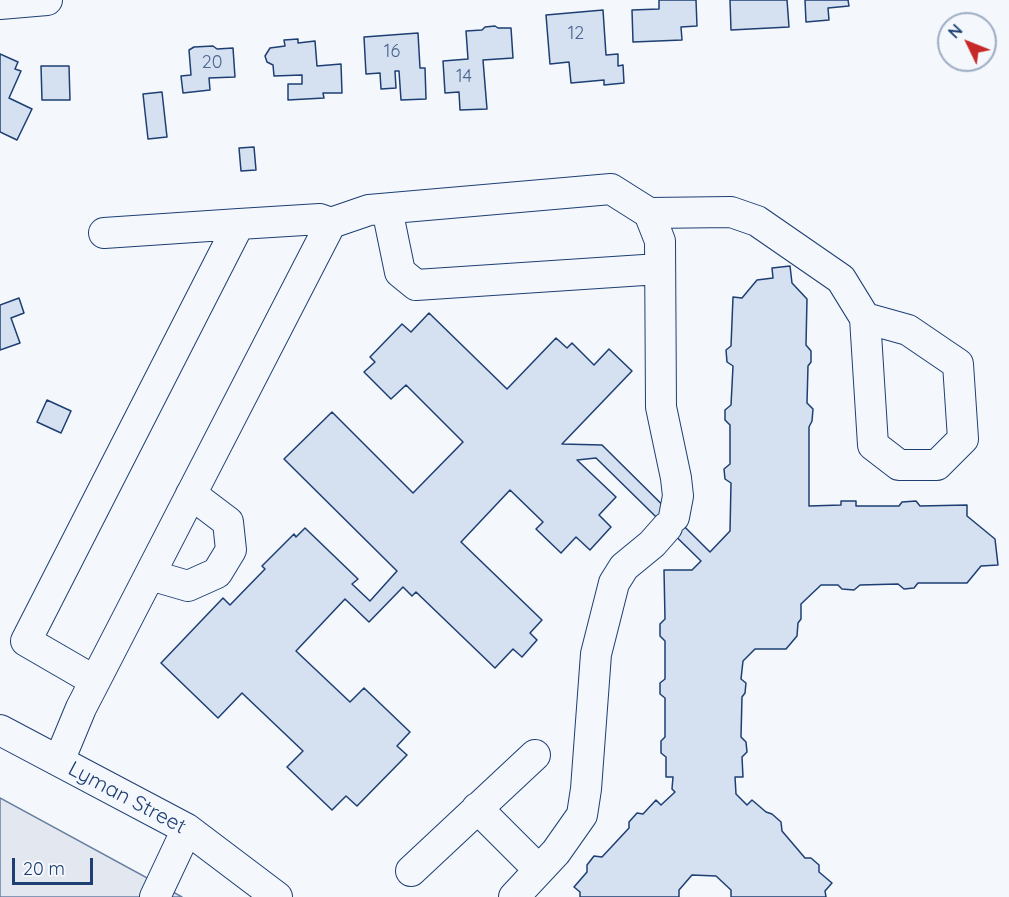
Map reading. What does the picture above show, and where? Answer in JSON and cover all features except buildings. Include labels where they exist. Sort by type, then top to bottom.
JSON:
[{"type":"street","points":[[0,4],[47,0]]},
{"type":"street","points":[[104,233],[320,219],[331,223],[369,210],[610,189],[649,213],[731,212],[757,222],[841,279],[865,318],[873,445],[899,465],[937,465],[963,439],[958,364],[908,330],[865,318]]},
{"type":"street","points":[[387,209],[400,272],[416,285],[659,269]]},
{"type":"street","points":[[514,897],[556,852],[582,815],[596,654],[614,583],[624,567],[652,544],[671,522],[678,496],[661,407],[660,241],[649,213]]},
{"type":"street","points":[[59,761],[81,708],[331,223]]},
{"type":"street","points":[[95,681],[26,641],[238,224]]},
{"type":"street","points":[[150,575],[188,586],[217,573],[231,550],[228,522],[191,494]]},
{"type":"street","name":"Lyman Street","points":[[0,730],[187,830],[277,897]]},
{"type":"street","points":[[411,871],[535,755]]},
{"type":"street","points":[[477,808],[539,870]]},
{"type":"street","points":[[155,897],[187,830]]},
{"type":"shaded area","points":[[0,798],[182,897],[0,897]]}]
